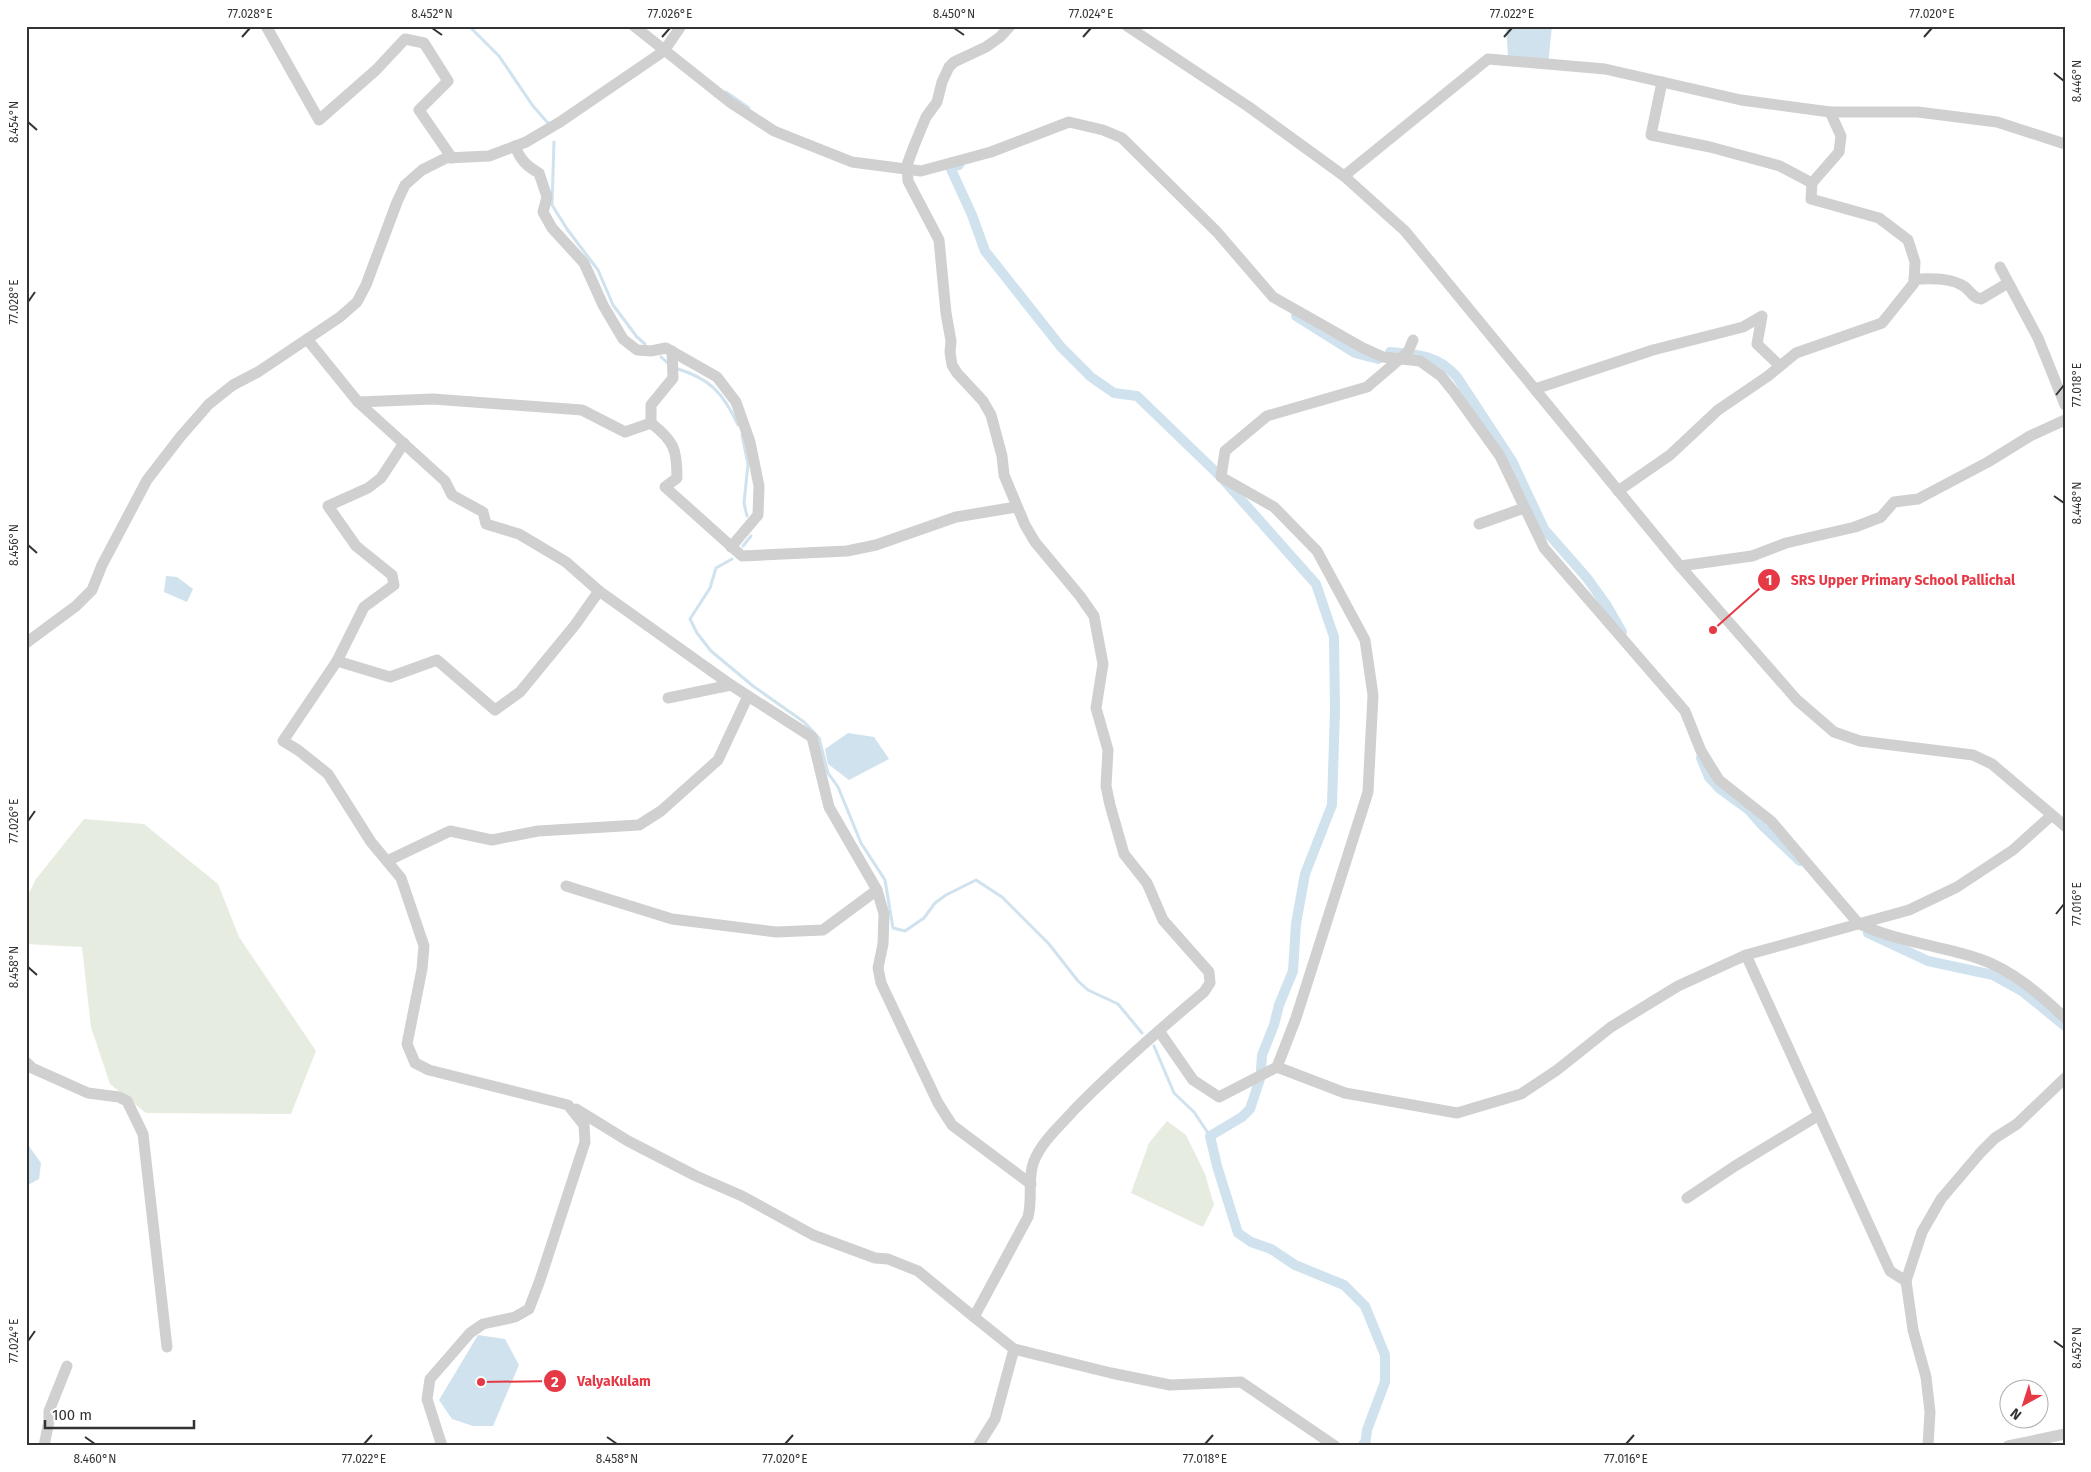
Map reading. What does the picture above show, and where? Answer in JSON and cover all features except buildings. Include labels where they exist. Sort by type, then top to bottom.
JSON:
[{"type":"street","points":[[266,26],[319,120],[376,70],[405,39],[424,43],[448,81],[419,110],[452,158]]},
{"type":"street","points":[[634,26],[731,103],[774,131],[852,162],[921,172],[991,152],[1069,122],[1103,130],[1122,138],[1217,232],[1273,298],[1363,348],[1383,357],[1420,361],[1441,376],[1500,456],[1544,548],[1685,711],[1700,751],[1719,780],[1771,821],[1858,923],[1875,931],[1982,959],[2018,978],[2065,1018]]},
{"type":"street","points":[[26,643],[76,606],[92,590],[102,565],[147,480],[209,404],[233,385],[258,372],[340,317],[357,302],[366,285],[405,185],[433,164],[446,158],[489,156],[514,146],[560,122],[664,51],[681,26]]},
{"type":"street","points":[[974,1317],[1028,1217],[1032,1204],[1031,1170],[1035,1159],[1048,1138],[1137,1048],[1204,992],[1210,984],[1210,978],[1204,966],[1163,920],[1147,883],[1124,854],[1106,786],[1108,750],[1096,708],[1103,664],[1094,616],[1080,596],[1035,542],[1016,507],[1004,475],[1002,456],[991,415],[983,401],[952,365],[939,240],[908,182],[907,165],[926,117],[937,102],[942,82],[949,68],[954,62],[986,47],[1000,37],[1010,26]]},
{"type":"street","points":[[1128,26],[1249,107],[1344,176],[1405,231],[1680,566],[1798,700],[1834,732],[1860,741],[1973,755],[1992,764],[2065,826]]},
{"type":"street","points":[[1344,176],[1488,59],[1605,69],[1741,100],[1830,112],[1918,112],[1997,122],[2065,144]]},
{"type":"street","points":[[1662,82],[1652,135],[1710,147],[1780,166],[1812,183]]},
{"type":"street","points":[[1618,491],[1670,455],[1718,410],[1796,353],[1882,323],[1914,283],[1915,262],[1908,240],[1879,218],[1811,199],[1812,183],[1839,152],[1841,136],[1830,112]]},
{"type":"street","points":[[514,146],[520,159],[539,173],[547,197],[543,212],[552,228],[584,263],[603,305],[623,339],[637,350],[651,351],[666,348],[672,351],[716,377],[736,402],[750,442],[759,486],[758,515],[731,547]]},
{"type":"street","points":[[2000,268],[2038,338],[2065,405]]},
{"type":"street","points":[[1914,279],[1951,280],[1967,288],[1975,298],[1981,299],[2008,283]]},
{"type":"street","points":[[1535,389],[1653,350],[1743,327],[1762,316],[1757,344],[1780,366]]},
{"type":"street","points":[[307,339],[358,402],[446,481],[452,495],[483,512],[486,524],[519,534],[566,562],[599,592],[731,685],[812,737],[829,807],[877,890],[884,914],[883,944],[878,968],[881,983],[938,1103],[952,1125],[1031,1184]]},
{"type":"street","points":[[1159,1031],[1193,1080],[1219,1097],[1277,1067],[1296,1018],[1312,962],[1368,792],[1373,695],[1365,640],[1317,551],[1274,506],[1221,477],[1224,451],[1267,416],[1367,387],[1408,352],[1413,340]]},
{"type":"street","points":[[651,423],[651,405],[673,378],[672,351]]},
{"type":"street","points":[[358,402],[433,399],[582,410],[625,432],[651,423]]},
{"type":"street","points":[[1680,566],[1752,556],[1786,543],[1855,527],[1880,517],[1894,502],[1918,499],[1988,462],[2030,436],[2065,420]]},
{"type":"street","points":[[651,423],[668,436],[677,458],[677,478],[665,487],[742,556],[846,550],[876,545],[956,517],[1016,507]]},
{"type":"street","points":[[404,444],[380,478],[368,488],[328,506],[356,546],[392,575],[394,584],[364,607],[337,660],[283,741],[298,750],[328,774],[371,842],[401,878],[424,946],[422,969],[407,1044],[415,1062],[429,1070],[568,1105],[628,1141],[696,1176],[742,1196],[813,1235],[875,1258],[888,1259],[918,1271],[1014,1349],[1111,1373],[1170,1385],[1242,1382],[1335,1446]]},
{"type":"street","points":[[1479,524],[1524,508]]},
{"type":"street","points":[[337,660],[390,677],[437,660],[495,710],[520,692],[575,625],[599,592]]},
{"type":"street","points":[[668,698],[731,685]]},
{"type":"street","points":[[387,861],[450,831],[492,840],[538,831],[639,825],[660,811],[718,760],[748,696]]},
{"type":"street","points":[[1277,1067],[1345,1094],[1457,1113],[1521,1094],[1557,1070],[1610,1027],[1678,986],[1746,955],[1909,910],[1957,887],[2013,850],[2052,815]]},
{"type":"street","points":[[566,886],[672,919],[776,932],[823,930],[877,890]]},
{"type":"street","points":[[1746,955],[1890,1271],[1906,1281]]},
{"type":"street","points":[[26,1062],[32,1068],[88,1094],[119,1097],[128,1101],[143,1134],[167,1347]]},
{"type":"street","points":[[1928,1446],[1930,1412],[1926,1377],[1913,1330],[1906,1281],[1922,1232],[1941,1199],[1954,1182],[1995,1138],[2017,1124],[2065,1078]]},
{"type":"street","points":[[442,1446],[427,1399],[430,1379],[470,1333],[483,1324],[515,1317],[528,1309],[540,1280],[585,1142],[584,1125],[568,1105]]},
{"type":"street","points":[[1686,1198],[1819,1115]]},
{"type":"street","points":[[978,1446],[995,1419],[1014,1349]]},
{"type":"street","points":[[44,1446],[49,1421],[48,1411],[67,1366]]},
{"type":"street","points":[[2008,1446],[2065,1434]]},
{"type":"shaded area","points":[[84,819],[144,824],[218,884],[239,937],[316,1051],[291,1114],[146,1113],[110,1084],[91,1027],[82,947],[26,944],[26,899],[36,879]]},
{"type":"shaded area","points":[[1167,1121],[1186,1135],[1205,1174],[1214,1205],[1203,1227],[1131,1193],[1149,1143]]},
{"type":"water","points":[[1506,26],[1552,26],[1548,65],[1508,56]]},
{"type":"water","points":[[166,576],[177,577],[193,589],[187,602],[164,592]]},
{"type":"water","points":[[848,733],[874,737],[889,759],[849,780],[828,764],[825,749]]},
{"type":"water","points":[[26,1142],[41,1163],[39,1179],[26,1186]]},
{"type":"water","points":[[478,1335],[505,1339],[519,1365],[493,1426],[473,1426],[452,1419],[439,1400]]},
{"type":"waterway","points":[[469,26],[499,56],[533,106],[548,123]]},
{"type":"waterway","points":[[726,92],[749,108]]},
{"type":"waterway","points":[[554,142],[552,205],[567,229],[598,270],[613,305],[637,337],[645,344]]},
{"type":"waterway","points":[[959,165],[950,167],[972,215],[985,251],[1061,347],[1091,377],[1114,393],[1137,396],[1221,477],[1316,584],[1334,637],[1335,710],[1332,805],[1305,874],[1296,924],[1293,971],[1262,1055],[1261,1070]]},
{"type":"waterway","points":[[1296,316],[1355,353],[1378,359]]},
{"type":"waterway","points":[[1390,352],[1427,357],[1442,364],[1457,377],[1512,461],[1544,529],[1587,578],[1607,606],[1622,632]]},
{"type":"waterway","points":[[661,357],[670,365]]},
{"type":"waterway","points":[[675,368],[697,376],[714,388],[727,404],[738,425]]},
{"type":"waterway","points":[[742,435],[748,464],[744,503],[747,516]]},
{"type":"waterway","points":[[743,546],[751,536]]},
{"type":"waterway","points":[[732,559],[716,568],[710,588],[690,619],[697,633],[711,651],[753,686],[804,722],[819,738],[828,773],[838,787],[861,843],[885,880],[893,928],[905,931],[924,918],[935,903],[946,895],[976,880],[1002,897],[1049,944],[1078,981],[1088,990],[1118,1004],[1142,1033]]},
{"type":"waterway","points":[[1701,758],[1709,777],[1720,789],[1749,810],[1800,861]]},
{"type":"waterway","points":[[1868,933],[1928,961],[1993,975],[2022,991],[2065,1026]]},
{"type":"waterway","points":[[1154,1046],[1174,1093],[1194,1112],[1210,1136]]},
{"type":"waterway","points":[[1260,1079],[1250,1109],[1242,1117],[1210,1136],[1217,1166],[1238,1233],[1251,1242],[1271,1249],[1295,1265],[1344,1285],[1365,1306],[1385,1355],[1385,1382],[1367,1430],[1365,1446]]},
{"type":"waterway","points":[[1358,1446],[1366,1434]]},
{"type":"place","name":"SRS Upper Primary School Pallichal","points":[[1713,630]]},
{"type":"place","name":"ValyaKulam","points":[[481,1382]]}]
